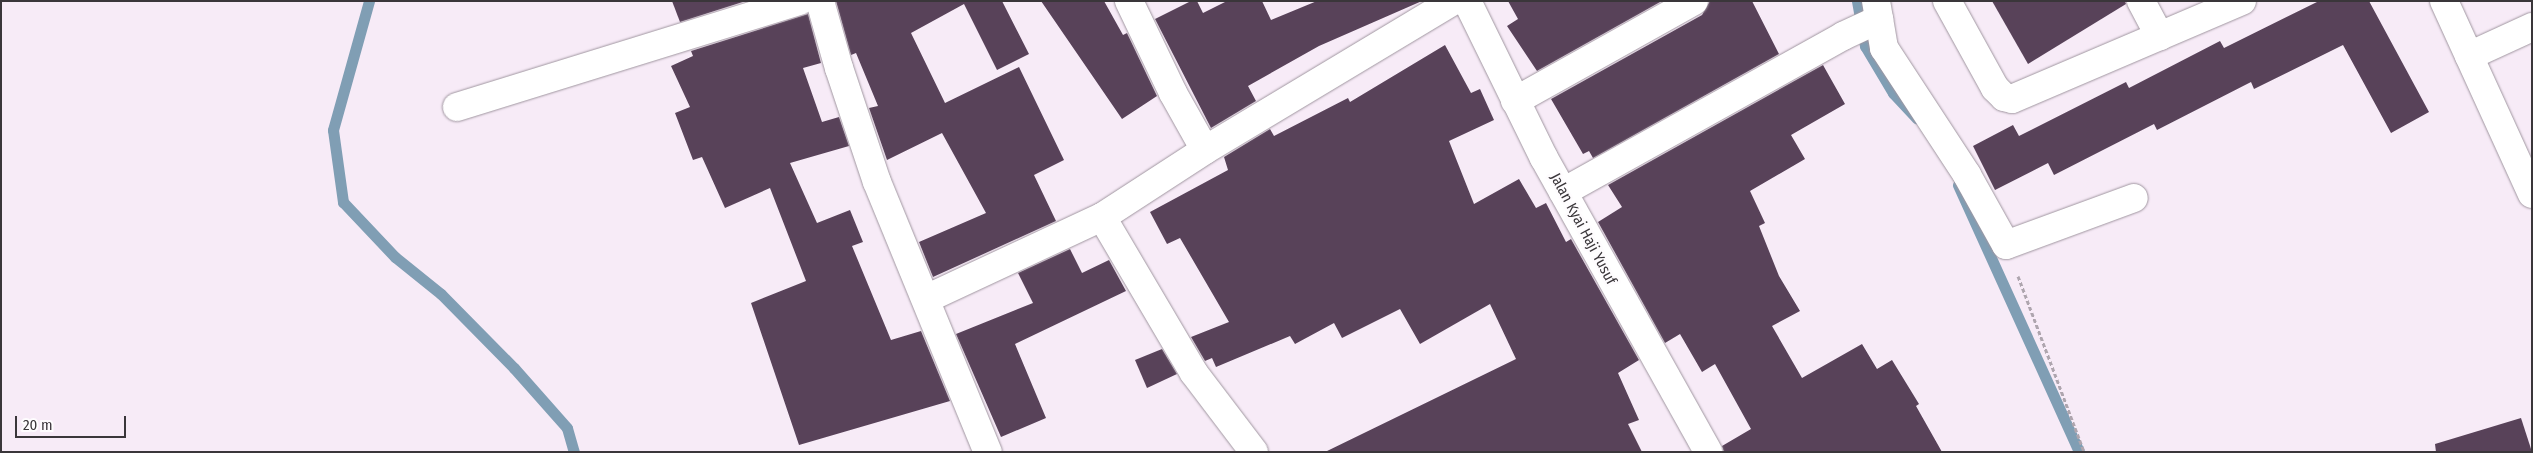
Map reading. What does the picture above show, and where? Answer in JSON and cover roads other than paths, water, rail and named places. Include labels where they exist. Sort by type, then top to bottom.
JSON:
[{"type":"street","points":[[457,107],[800,1]]},
{"type":"street","points":[[820,1],[838,68],[877,182],[988,452]]},
{"type":"street","points":[[1129,1],[1173,93],[1205,150]]},
{"type":"street","points":[[926,299],[1102,217],[1205,150],[1453,1]]},
{"type":"street","name":"Jalan Kyai Haji Yusuf","points":[[1467,1],[1515,100],[1563,192],[1708,452]]},
{"type":"street","points":[[1515,100],[1694,1]]},
{"type":"street","points":[[1947,1],[1995,88],[2007,98],[2017,98],[2242,1]]},
{"type":"street","points":[[2141,1],[2160,36]]},
{"type":"street","points":[[2444,1],[2532,194]]},
{"type":"street","points":[[1563,192],[1843,36],[1877,10],[1884,48],[1967,174],[2006,245],[2134,198]]},
{"type":"street","points":[[2469,56],[2532,27]]},
{"type":"street","points":[[1102,217],[1194,373],[1254,452]]},
{"type":"waterway","points":[[369,1],[333,130],[343,202],[395,257],[441,294],[514,368],[567,428],[574,452]]},
{"type":"waterway","points":[[1857,1],[1865,46],[1893,93],[1917,119]]},
{"type":"waterway","points":[[1958,185],[2079,452]]}]
